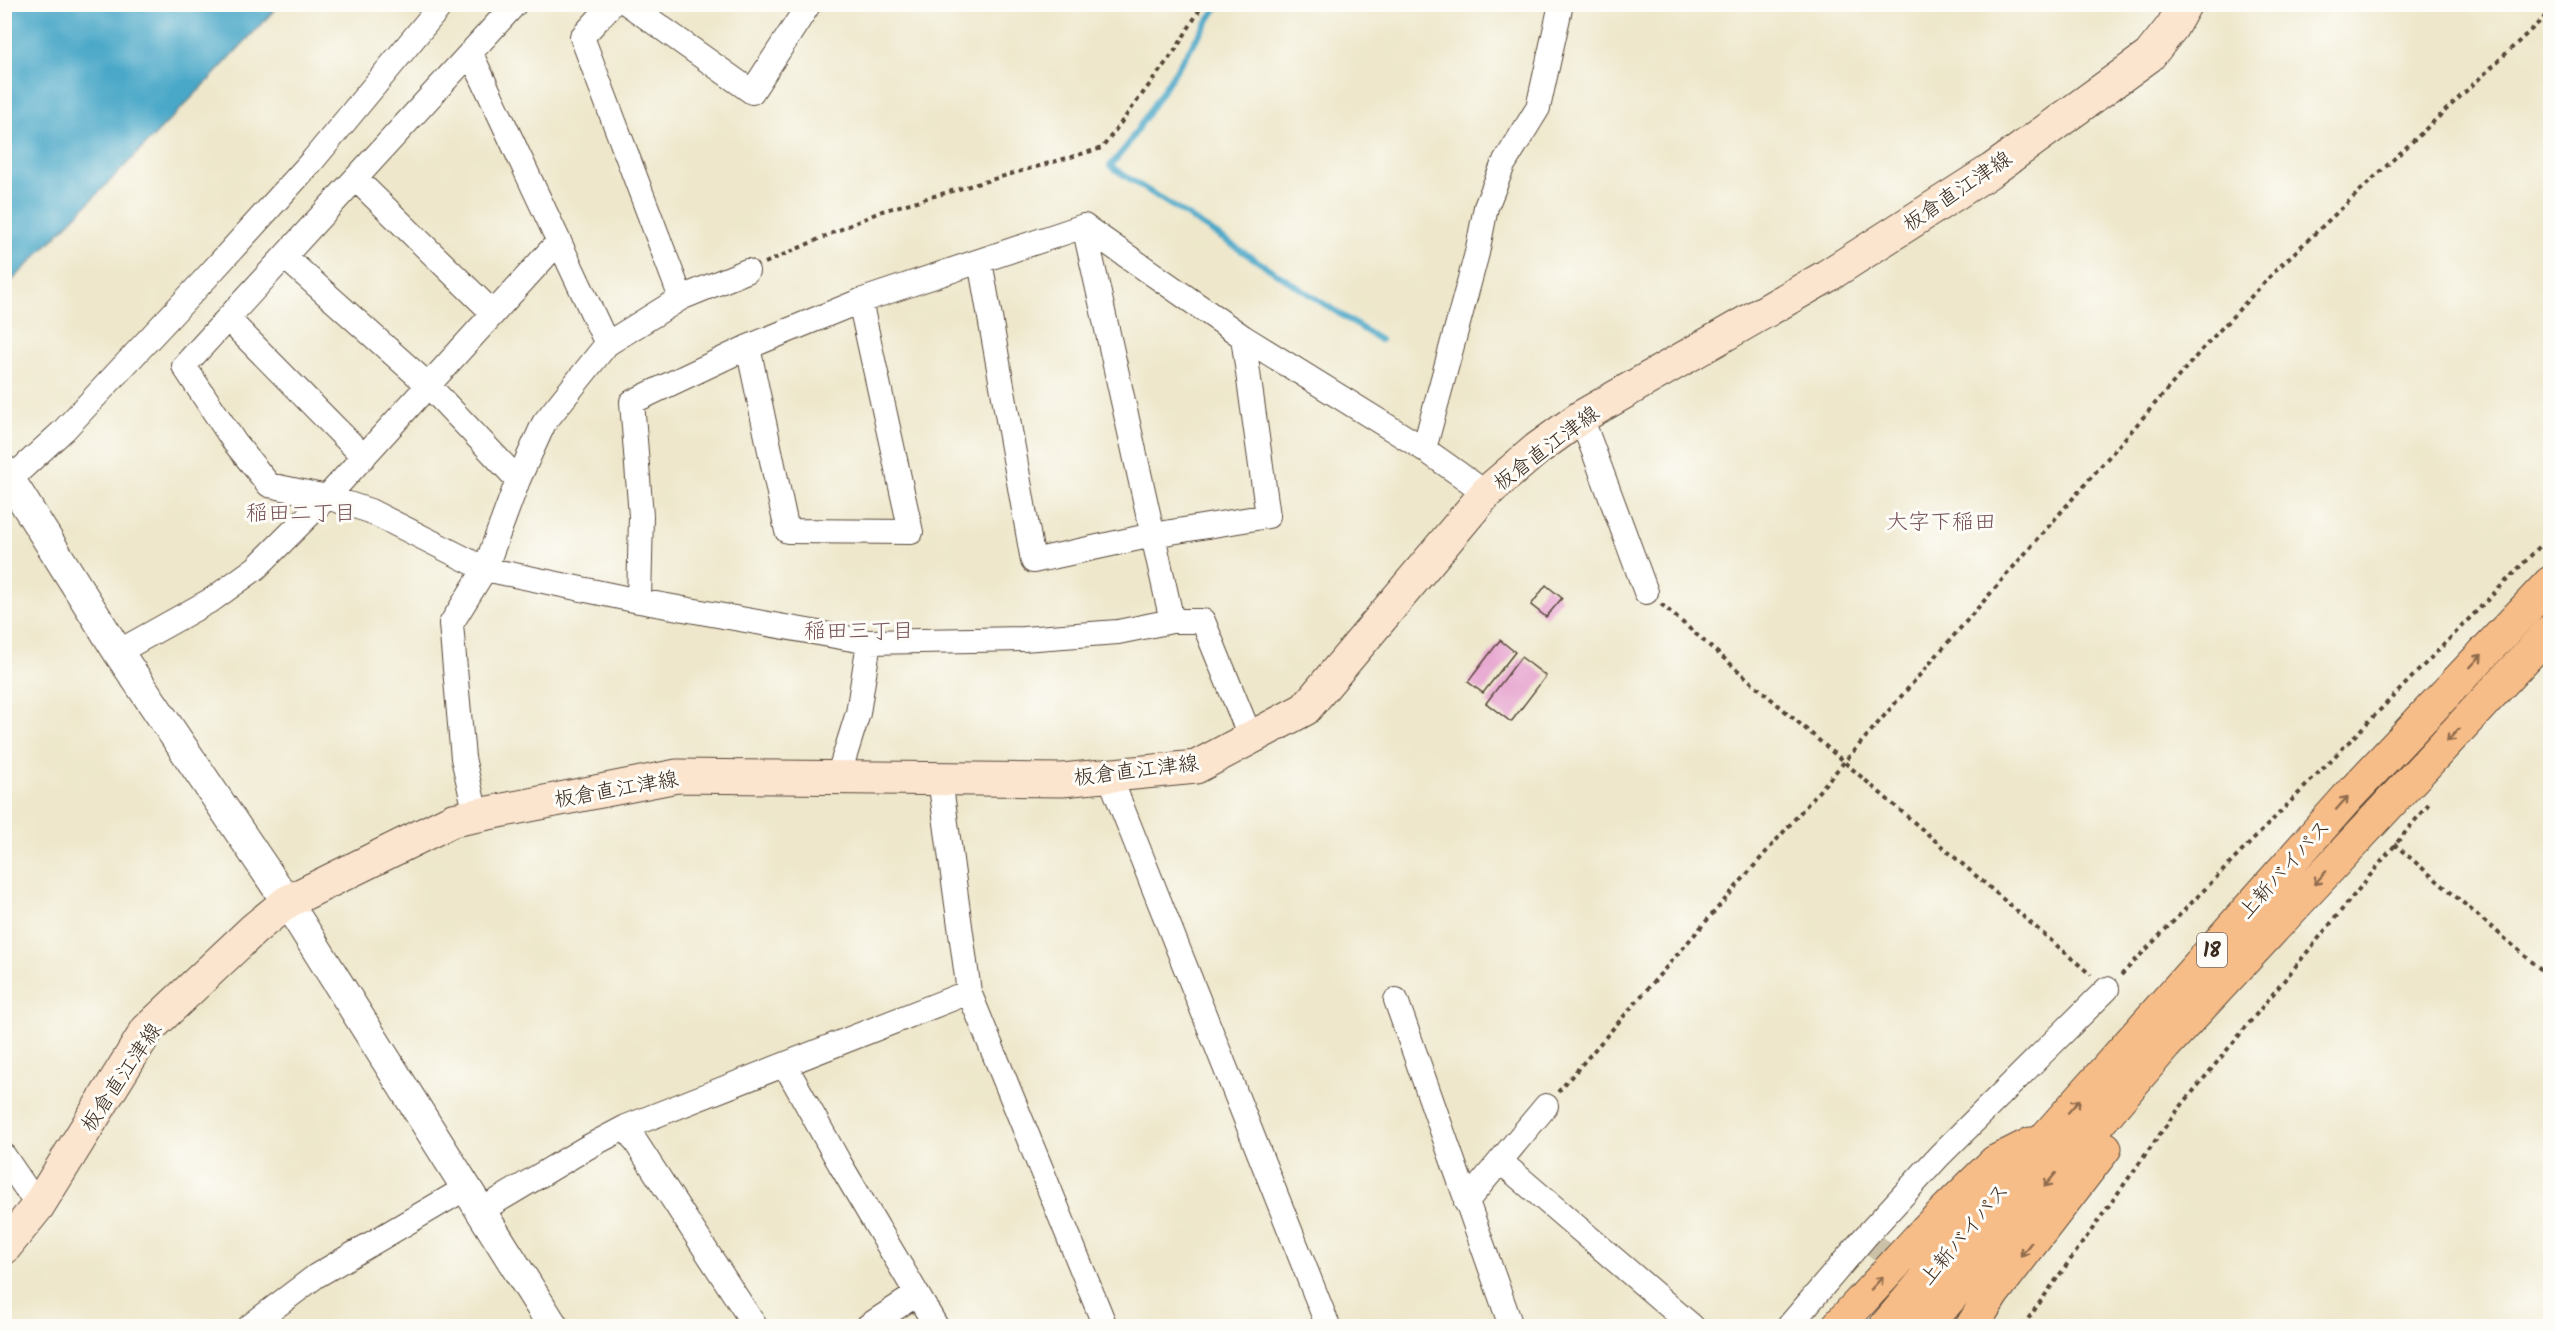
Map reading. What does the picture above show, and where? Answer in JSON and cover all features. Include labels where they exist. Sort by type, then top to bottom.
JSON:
[{"type":"highway","name":"上新バイパス","points":[[1886,1326],[2048,1135],[2347,798],[2550,583]]},
{"type":"highway","name":"上新バイパス","points":[[1926,1326],[2165,1045],[2550,632]]},
{"type":"highway","name":"18","points":[[1972,1326],[1993,1293],[2150,1091],[2251,951]]},
{"type":"highway","points":[[1838,1326],[1926,1230],[1995,1162],[2048,1135]]},
{"type":"main road","name":"板倉直江津線","points":[[4,1248],[38,1206],[147,1030],[254,929],[288,902],[453,820],[677,776],[1062,780],[1196,767],[1305,709],[1486,493],[1537,449],[1581,417],[1827,276],[1992,170],[2149,56],[2172,27],[2185,4]]},
{"type":"street","points":[[442,4],[313,160],[222,261],[64,430],[7,478],[118,652],[288,902],[473,1199],[548,1325]]},
{"type":"street","points":[[515,4],[184,366],[235,443],[269,485],[327,497],[370,511],[485,569],[639,601],[869,642],[1023,639],[1118,632],[1172,621],[1203,621],[1251,739]]},
{"type":"street","points":[[612,4],[582,37],[681,298]]},
{"type":"street","points":[[628,4],[752,92],[809,4]]},
{"type":"street","points":[[1424,448],[1477,253],[1486,207],[1503,165],[1538,108],[1562,4]]},
{"type":"street","points":[[471,54],[607,344]]},
{"type":"street","points":[[356,180],[493,313]]},
{"type":"street","points":[[1084,226],[1243,337],[1424,448],[1486,493]]},
{"type":"street","points":[[639,601],[641,516],[632,402],[748,347],[860,301],[1084,226]]},
{"type":"street","points":[[1084,226],[1172,621]]},
{"type":"street","points":[[118,652],[213,599],[256,568],[327,497],[559,241]]},
{"type":"street","points":[[285,257],[428,385],[518,480]]},
{"type":"street","points":[[980,261],[1034,561],[1153,535],[1268,516],[1243,337]]},
{"type":"street","points":[[476,815],[463,758],[451,624],[485,569],[518,480],[544,423],[607,344],[681,298],[747,271]]},
{"type":"street","points":[[748,347],[787,531],[911,532],[860,301]]},
{"type":"street","points":[[228,319],[364,457]]},
{"type":"street","points":[[1581,417],[1646,592]]},
{"type":"street","points":[[838,777],[858,713],[869,642]]},
{"type":"street","points":[[1109,775],[1328,1326]]},
{"type":"street","points":[[940,779],[969,992],[1105,1326]]},
{"type":"street","points":[[1789,1326],[1865,1237],[1939,1156],[2107,989]]},
{"type":"street","points":[[250,1326],[316,1276],[626,1127],[754,1075],[785,1065],[798,1057],[969,992]]},
{"type":"street","points":[[1396,1000],[1511,1326]]},
{"type":"street","points":[[785,1065],[840,1164],[936,1326]]},
{"type":"street","points":[[1466,1202],[1546,1106]]},
{"type":"street","points":[[626,1127],[754,1326]]},
{"type":"street","points":[[4,1156],[38,1206]]},
{"type":"street","points":[[1500,1161],[1692,1326]]},
{"type":"street","points":[[868,1326],[917,1294]]},
{"type":"path","points":[[747,271],[882,211],[1102,148],[1176,49],[1203,4]]},
{"type":"path","points":[[1546,1106],[2205,346],[2276,270],[2550,12]]},
{"type":"path","points":[[1646,592],[1845,760],[2107,989],[2550,536]]},
{"type":"path","points":[[2023,1326],[2173,1116],[2394,844],[2550,977]]},
{"type":"water","points":[[5,4],[279,5],[210,79],[5,288]]},
{"type":"building","points":[[1546,585],[1562,598],[1546,617],[1531,605]]},
{"type":"building","points":[[1500,640],[1515,652],[1483,693],[1468,682]]},
{"type":"building","points":[[1521,657],[1546,676],[1511,722],[1486,703]]},
{"type":"waterway","points":[[1219,4],[1126,147],[1110,166],[1380,340]]},
{"type":"tunnel","points":[[1865,1237],[1966,1326]]},
{"type":"district","name":"稲田二丁目","points":[[301,512]]},
{"type":"district","name":"大字下稲田","points":[[1941,521]]},
{"type":"district","name":"稲田三丁目","points":[[859,630]]}]
